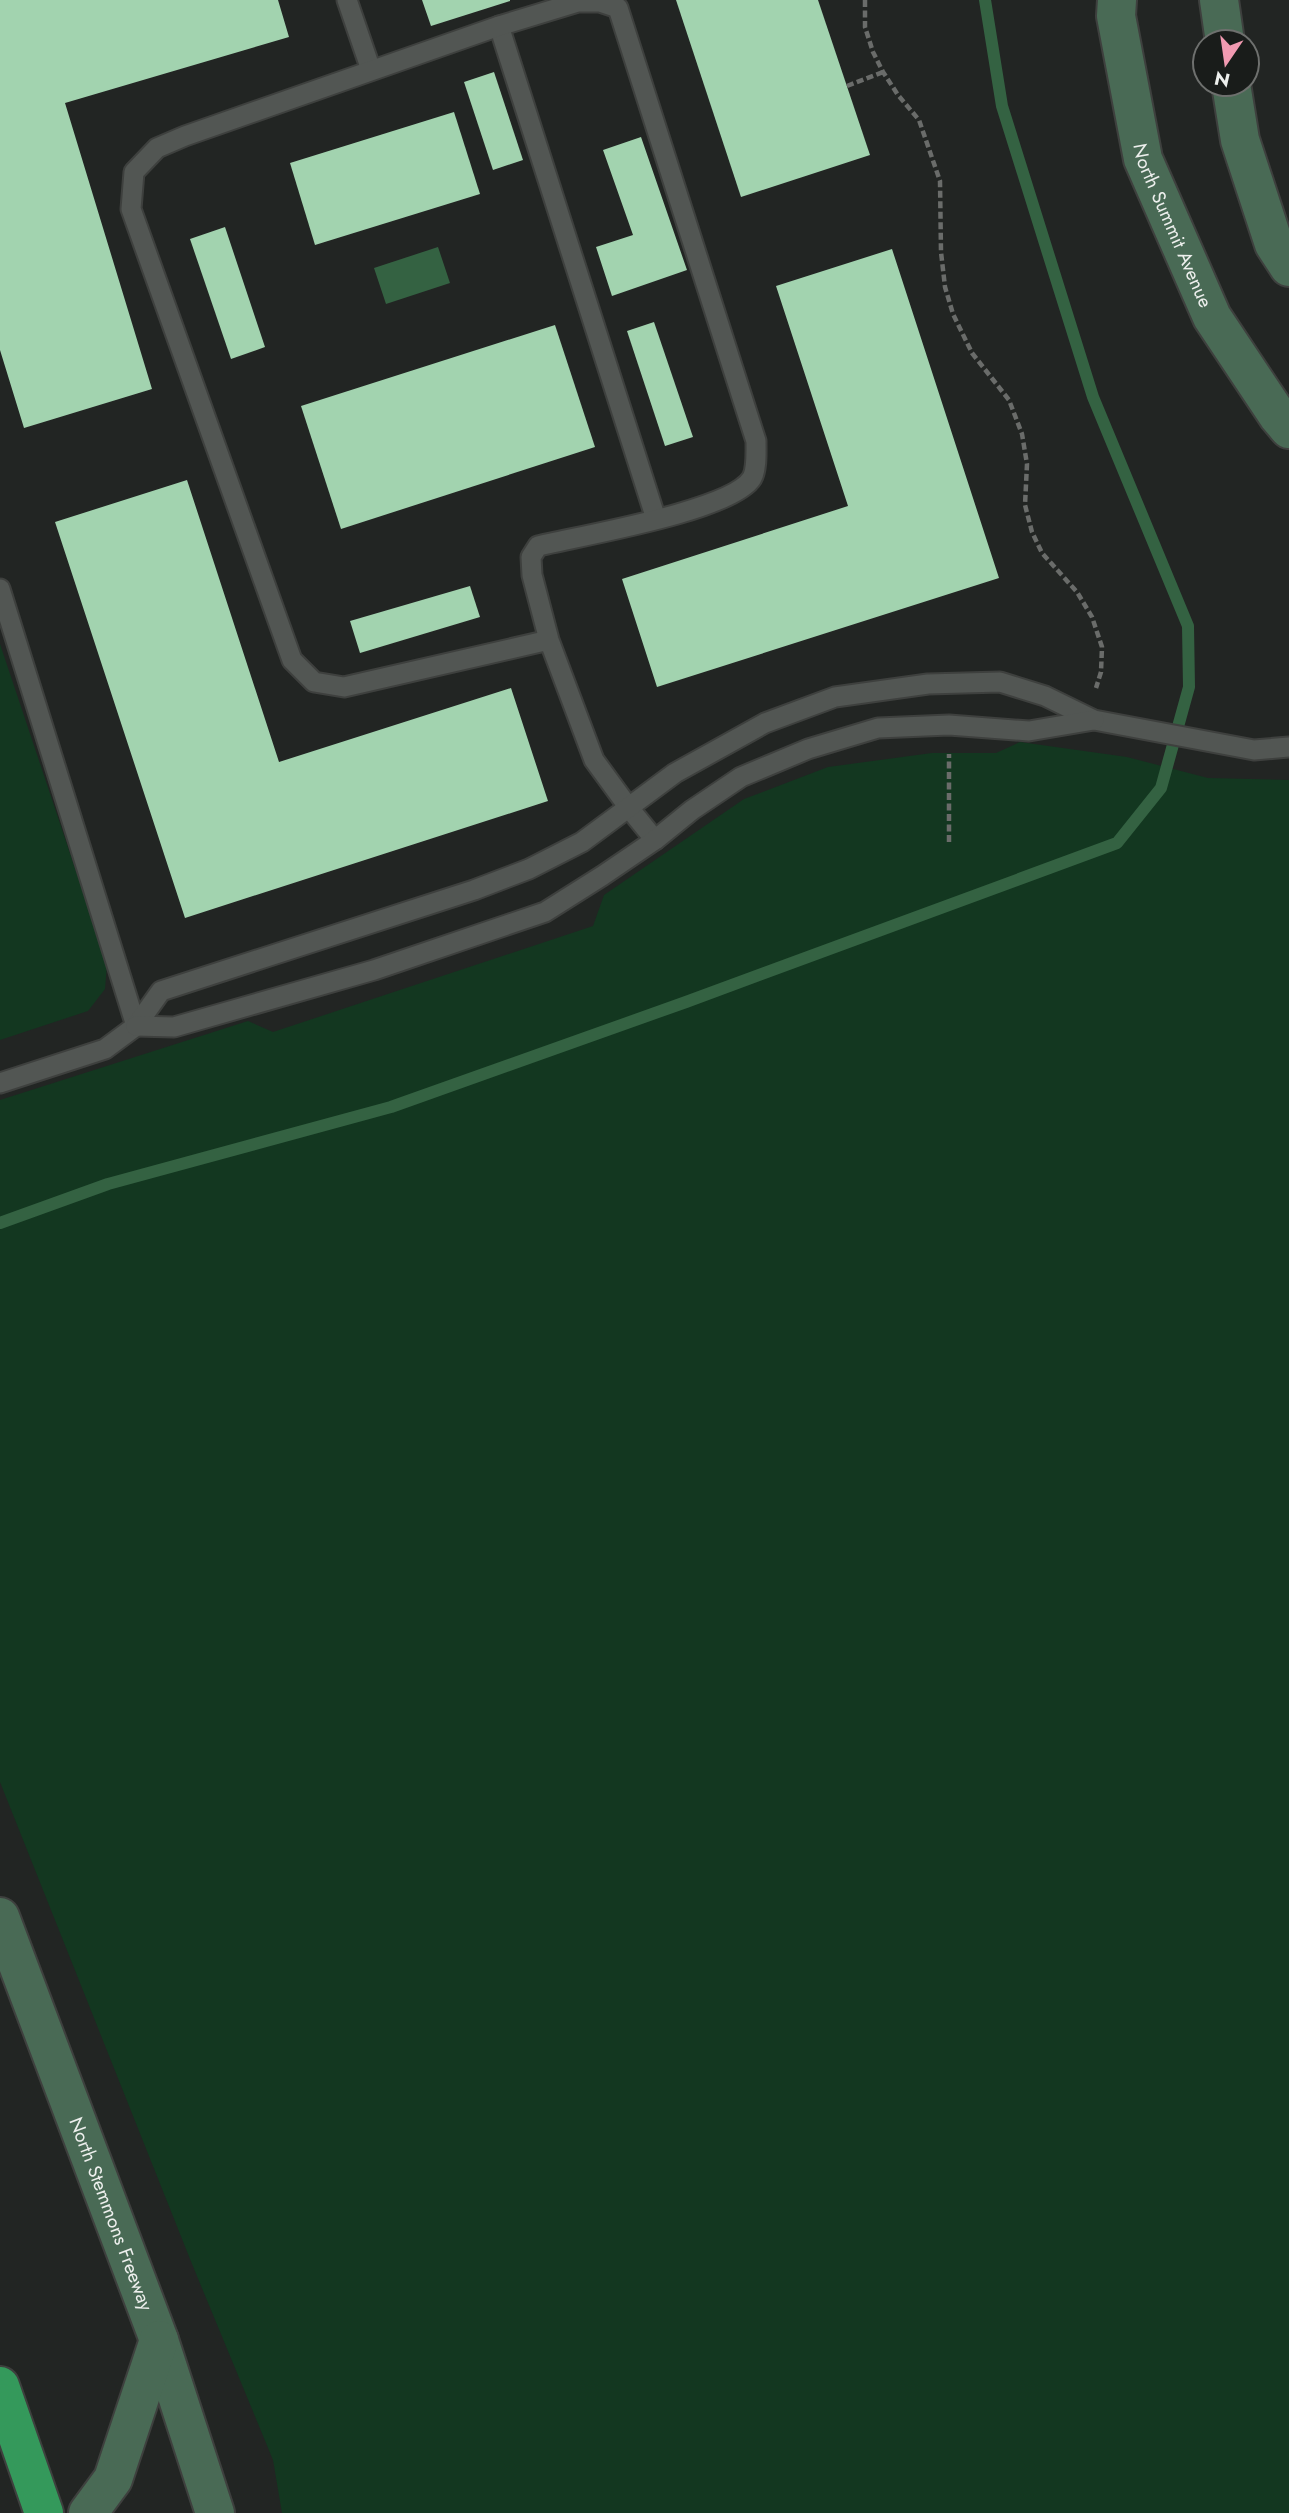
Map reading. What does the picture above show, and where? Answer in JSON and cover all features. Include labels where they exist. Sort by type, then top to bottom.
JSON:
[{"type":"highway","points":[[5,2402],[44,2513]]},
{"type":"main road","name":"North Summit Avenue","points":[[1117,0],[1116,16],[1143,159],[1212,317],[1289,429]]},
{"type":"main road","points":[[1219,0],[1222,28]]},
{"type":"main road","points":[[1233,98],[1240,140],[1273,244],[1289,267]]},
{"type":"main road","name":"North Stemmons Freeway","points":[[0,1917],[159,2340],[215,2513]]},
{"type":"main road","points":[[88,2513],[113,2479],[159,2340]]},
{"type":"lane","points":[[347,0],[372,69]]},
{"type":"lane","points":[[549,640],[344,687],[314,682],[292,660],[131,209],[134,172],[157,148],[372,69],[499,26],[578,2],[600,2],[618,8],[756,441],[752,478],[734,493],[698,508],[538,546],[531,557],[532,575],[549,640],[594,760],[655,840]]},
{"type":"lane","points":[[499,26],[656,519]]},
{"type":"lane","points":[[0,589],[136,1026]]},
{"type":"lane","points":[[0,1083],[105,1049],[136,1026],[161,991],[474,890],[529,869],[582,842],[675,773],[765,723],[835,697],[929,684],[1000,682],[1045,696],[1094,720],[1254,750],[1289,747]]},
{"type":"lane","points":[[136,1026],[174,1027],[374,970],[545,912],[655,840],[692,810],[741,777],[808,749],[878,728],[949,724],[1029,731],[1094,720]]},
{"type":"path","points":[[865,0],[865,27],[883,72],[919,120],[940,181],[941,252],[945,287],[953,314],[972,353],[1009,400],[1022,434],[1027,464],[1026,505],[1032,533],[1042,553],[1077,592],[1102,647],[1101,672],[1096,690]]},
{"type":"path","points":[[847,86],[883,72]]},
{"type":"shaded area","points":[[438,247],[450,283],[386,304],[374,268]]},
{"type":"shaded area","points":[[0,644],[107,964],[105,989],[88,1011],[0,1040]]},
{"type":"shaded area","points":[[1020,742],[1127,757],[1208,778],[1289,780],[1289,2513],[282,2513],[273,2460],[0,1782],[0,1100],[248,1021],[273,1032],[593,926],[604,895],[744,799],[828,767],[932,753],[996,753]]},
{"type":"building","points":[[0,0],[278,0],[289,37],[65,103],[152,389],[24,428],[0,350]]},
{"type":"building","points":[[422,0],[510,0],[510,1],[431,26]]},
{"type":"building","points":[[676,0],[818,0],[870,155],[741,197]]},
{"type":"building","points":[[494,72],[523,160],[493,170],[464,82]]},
{"type":"building","points":[[454,112],[480,194],[315,245],[290,163]]},
{"type":"building","points":[[641,137],[687,270],[612,296],[596,247],[633,235],[603,150]]},
{"type":"building","points":[[225,227],[265,347],[231,359],[190,239]]},
{"type":"building","points":[[892,249],[999,578],[657,687],[622,579],[848,506],[776,286]]},
{"type":"building","points":[[654,322],[693,437],[665,446],[627,331]]},
{"type":"building","points":[[555,325],[595,447],[341,529],[301,406]]},
{"type":"building","points":[[187,480],[279,762],[511,688],[548,801],[185,918],[55,522]]},
{"type":"building","points":[[470,586],[480,617],[360,653],[350,621]]},
{"type":"waterway","points":[[0,1223],[108,1184],[391,1107],[686,1002],[1117,843],[1161,788],[1189,687],[1188,626],[1093,397],[1002,106],[985,0]]}]
